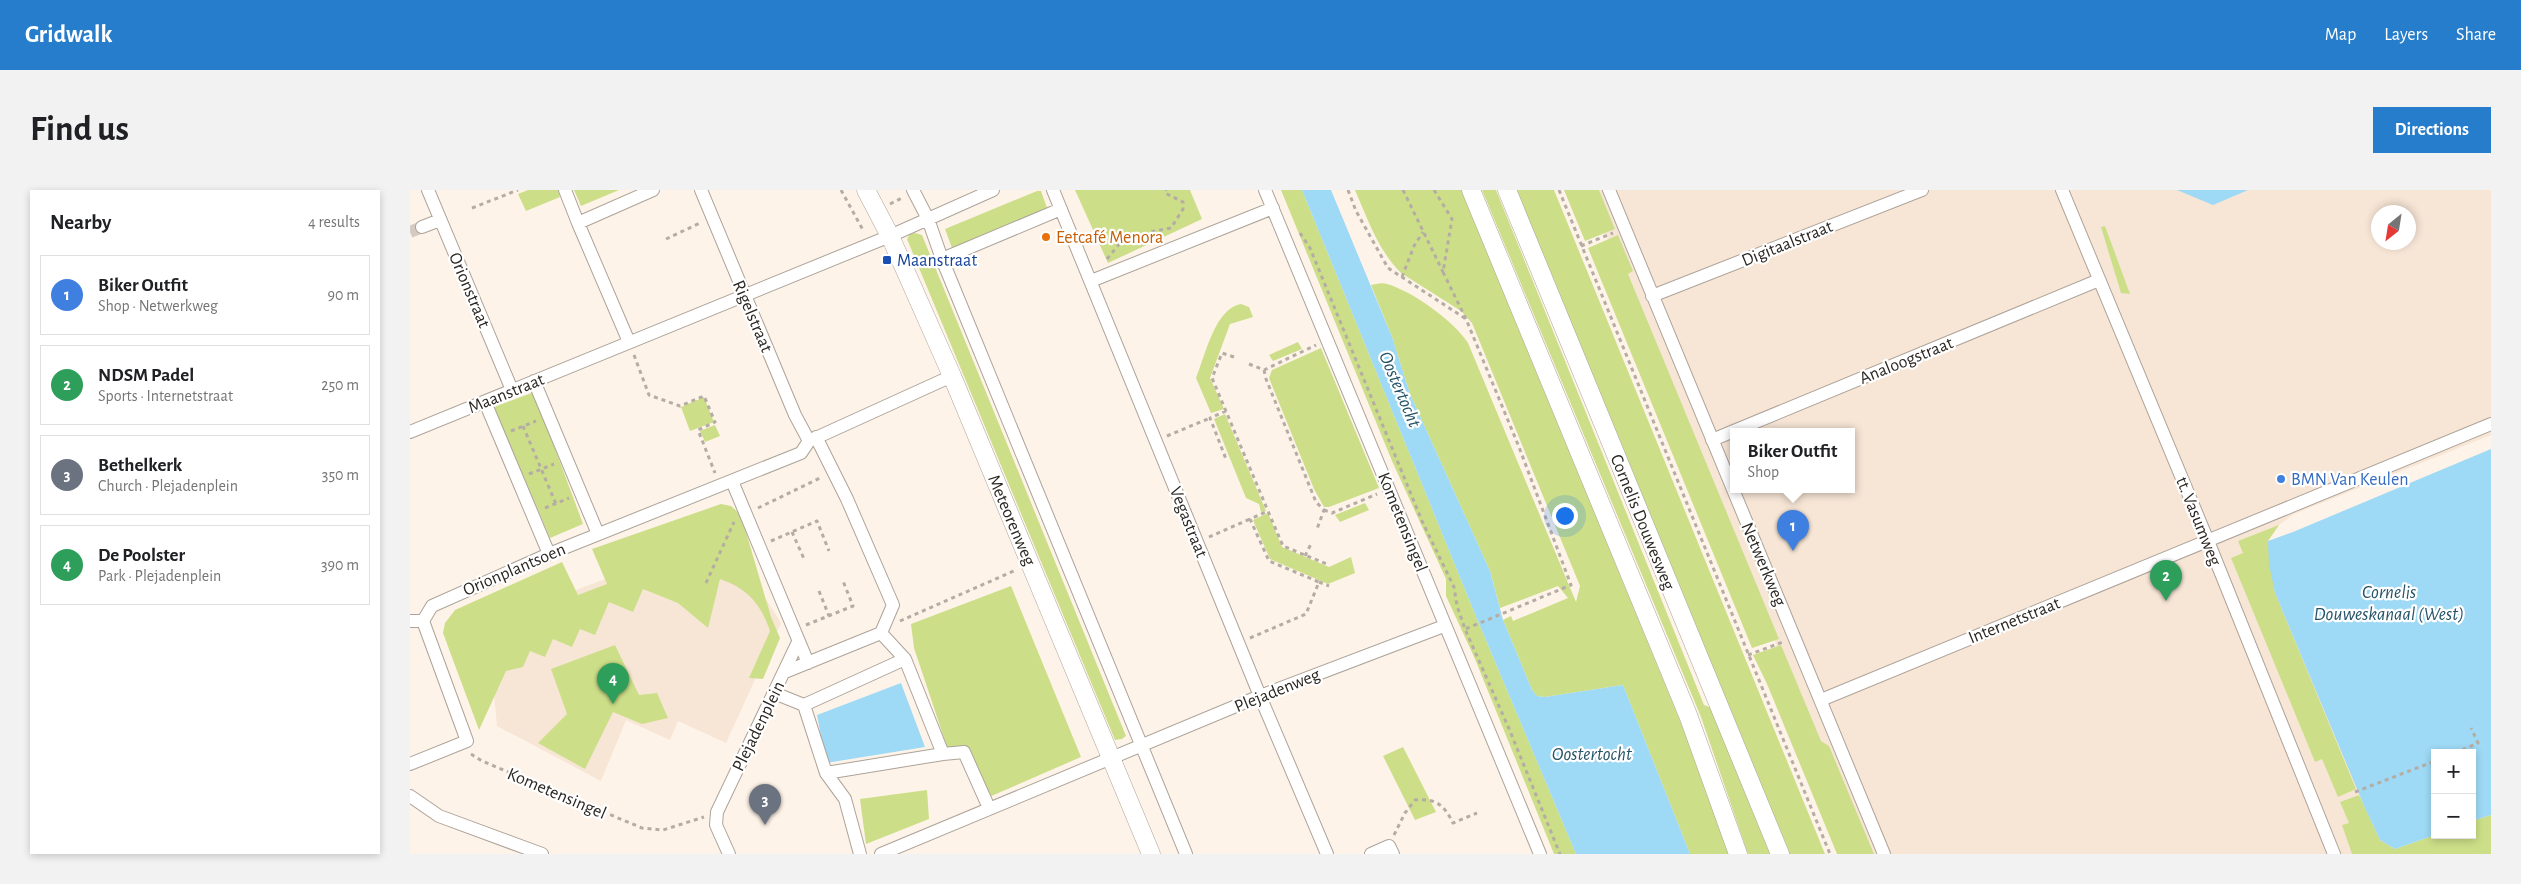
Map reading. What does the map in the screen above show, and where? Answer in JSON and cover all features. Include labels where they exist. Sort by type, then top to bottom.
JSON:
[{"type":"main road","name":"Meteorenweg","points":[[866,190],[890,236],[952,376],[1151,854]]},
{"type":"main road","name":"Cornelis Douwesweg","points":[[1472,190],[1688,715],[1738,854]]},
{"type":"main road","name":"Cornelis Douwesweg","points":[[1507,190],[1780,854]]},
{"type":"street","name":"Orionstraat","points":[[428,190],[512,390]]},
{"type":"street","points":[[565,190],[629,342]]},
{"type":"street","points":[[578,223],[653,190]]},
{"type":"street","name":"Rigelstraat","points":[[701,190],[795,415],[812,439]]},
{"type":"street","name":"Meteorenweg","points":[[913,190],[928,219],[942,259],[1186,854]]},
{"type":"street","name":"Maanstraat","points":[[410,432],[890,236],[993,190]]},
{"type":"street","name":"Vegastraat","points":[[1054,190],[1238,643],[1327,854]]},
{"type":"street","name":"Kometensingel","points":[[1266,190],[1390,489],[1444,626],[1540,854]]},
{"type":"street","name":"Netwerkweg","points":[[1609,190],[1730,483]]},
{"type":"street","name":"Digitaalstraat","points":[[1652,296],[1922,190]]},
{"type":"street","name":"tt. Vasumweg","points":[[2062,190],[2208,541],[2334,854]]},
{"type":"street","points":[[1091,281],[1273,208]]},
{"type":"street","points":[[942,259],[1061,209]]},
{"type":"street","points":[[422,227],[440,220]]},
{"type":"street","name":"Analoogstraat","points":[[1741,428],[2099,280]]},
{"type":"street","points":[[943,754],[905,659],[882,631],[893,605],[847,498],[812,439],[952,376]]},
{"type":"street","points":[[534,381],[598,534]]},
{"type":"street","points":[[485,402],[549,554]]},
{"type":"street","name":"Internetstraat","points":[[1821,700],[2491,424]]},
{"type":"street","name":"Analoogstraat","points":[[1712,440],[1730,433]]},
{"type":"street","name":"Orionplantsoen","points":[[467,741],[416,621],[432,606],[549,554],[801,453],[812,439]]},
{"type":"street","points":[[726,483],[746,514],[808,663]]},
{"type":"street","name":"Netwerkweg","points":[[1734,493],[1884,854]]},
{"type":"street","name":"Plejadenweg","points":[[1112,759],[1260,696],[1444,626]]},
{"type":"street","name":"Plejadenplein","points":[[717,812],[785,672],[882,631]]},
{"type":"street","points":[[785,672],[796,636]]},
{"type":"street","points":[[804,706],[905,659]]},
{"type":"street","points":[[774,692],[804,706],[826,773],[846,799],[860,854]]},
{"type":"street","points":[[410,764],[467,741]]},
{"type":"street","points":[[826,773],[964,752],[989,808]]},
{"type":"street","points":[[881,854],[1112,759]]},
{"type":"street","points":[[410,796],[439,816],[542,854]]},
{"type":"street","points":[[717,812],[716,825],[729,854]]},
{"type":"street","points":[[1371,854],[1391,850]]},
{"type":"path","points":[[472,208],[518,190]]},
{"type":"path","points":[[841,190],[870,243]]},
{"type":"path","points":[[1106,260],[1121,242],[1140,241],[1149,232],[1171,228],[1184,209],[1184,202],[1165,193],[1166,190]]},
{"type":"path","points":[[1348,190],[1356,211],[1388,268],[1466,319]]},
{"type":"path","points":[[1404,190],[1466,319],[1520,446],[1572,584],[1478,623]]},
{"type":"path","points":[[1434,190],[1452,219],[1443,272]]},
{"type":"path","points":[[1559,190],[1830,854]]},
{"type":"path","points":[[666,239],[712,218]]},
{"type":"path","points":[[1294,226],[1310,248],[1422,522],[1454,587],[1456,606],[1465,629],[1510,731],[1560,854]]},
{"type":"path","points":[[1581,246],[1624,228]]},
{"type":"path","points":[[1402,277],[1414,246],[1423,232]]},
{"type":"path","points":[[1249,364],[1264,370],[1328,340]]},
{"type":"path","points":[[629,342],[649,395],[680,406],[704,396],[715,422],[698,430],[726,483]]},
{"type":"path","points":[[1234,357],[1222,353],[1212,378],[1283,546],[1329,565]]},
{"type":"path","points":[[1264,370],[1316,502],[1324,510],[1332,513],[1390,489]]},
{"type":"path","points":[[1156,441],[1226,411]]},
{"type":"path","points":[[499,436],[548,416]]},
{"type":"path","points":[[1210,418],[1226,459]]},
{"type":"path","points":[[523,426],[556,504]]},
{"type":"path","points":[[517,479],[566,459]]},
{"type":"path","points":[[706,583],[735,520],[832,472]]},
{"type":"path","points":[[532,513],[580,493]]},
{"type":"path","points":[[1317,529],[1324,510]]},
{"type":"path","points":[[1197,542],[1268,511]]},
{"type":"path","points":[[1250,519],[1268,561],[1329,586]]},
{"type":"path","points":[[760,546],[817,521],[829,551]]},
{"type":"path","points":[[792,532],[805,561]]},
{"type":"path","points":[[1306,556],[1311,544]]},
{"type":"path","points":[[882,631],[1030,564]]},
{"type":"path","points":[[796,636],[829,616],[853,606],[843,581]]},
{"type":"path","points":[[1238,643],[1306,614],[1319,582]]},
{"type":"path","points":[[819,591],[829,616]]},
{"type":"path","points":[[1748,655],[1794,638]]},
{"type":"path","points":[[2465,749],[2478,744],[2471,728]]},
{"type":"path","name":"Kometensingel","points":[[467,741],[471,754],[475,758],[642,828],[652,830],[672,828],[717,812]]},
{"type":"path","points":[[2354,792],[2431,762]]},
{"type":"path","points":[[1391,850],[1404,813],[1415,800],[1428,799],[1446,808],[1453,823],[1476,813]]},
{"type":"shaded area","points":[[1587,190],[2491,190],[2491,435],[2294,514],[2279,525],[2268,541],[2383,854],[1863,854]]},
{"type":"shaded area","points":[[697,544],[736,552],[781,623],[726,743],[678,721],[670,740],[626,720],[601,781],[497,726],[487,624]]},
{"type":"green space","points":[[528,190],[558,190],[560,197],[526,211],[518,194]]},
{"type":"green space","points":[[574,190],[619,190],[581,206]]},
{"type":"green space","points":[[1075,190],[1190,190],[1202,219],[1108,263]]},
{"type":"green space","points":[[1281,190],[1302,190],[1477,619],[1576,854],[1554,854],[1475,659],[1446,596],[1446,579],[1392,461]]},
{"type":"green space","points":[[1355,190],[1462,190],[1692,750],[1730,854],[1690,854],[1623,685],[1545,697],[1537,696],[1532,690],[1503,620],[1511,616],[1513,621],[1568,598],[1558,586],[1500,608],[1490,571],[1410,394],[1392,337],[1371,285],[1387,284],[1408,293],[1432,308],[1462,334],[1468,343],[1576,602],[1580,586],[1472,323],[1461,311],[1401,273],[1393,264],[1374,234]]},
{"type":"green space","points":[[1482,190],[1496,190],[1704,705],[1712,708],[1714,711],[1770,854],[1748,854],[1701,717]]},
{"type":"green space","points":[[1516,190],[1554,190],[1825,854],[1789,854]]},
{"type":"green space","points":[[1564,190],[1599,190],[1615,229],[1585,241]]},
{"type":"green space","points":[[1041,191],[1047,208],[952,248],[945,229]]},
{"type":"green space","points":[[2105,226],[2130,294],[2121,293],[2101,227]]},
{"type":"green space","points":[[910,234],[922,235],[1126,736],[1122,739],[1115,740],[907,239]]},
{"type":"green space","points":[[1618,235],[1633,271],[1628,274],[1779,639],[1752,648],[1588,248]]},
{"type":"green space","points":[[1241,304],[1249,307],[1253,317],[1230,324],[1210,378],[1224,409],[1211,413],[1196,378],[1207,346],[1218,323],[1232,307]]},
{"type":"green space","points":[[1298,342],[1302,349],[1273,361],[1269,355]]},
{"type":"green space","points":[[1321,348],[1379,488],[1329,507],[1324,507],[1314,489],[1269,378],[1272,370]]},
{"type":"green space","points":[[534,392],[583,524],[550,538],[494,407]]},
{"type":"green space","points":[[704,397],[714,422],[690,431],[681,407]]},
{"type":"green space","points":[[1225,414],[1266,511],[1261,512],[1259,504],[1246,498],[1214,419]]},
{"type":"green space","points":[[715,425],[720,436],[705,442],[700,431]]},
{"type":"green space","points":[[1365,503],[1369,510],[1340,522],[1335,515]]},
{"type":"green space","points":[[721,504],[731,506],[741,515],[771,617],[780,638],[763,679],[749,678],[770,631],[757,605],[745,592],[720,579],[708,628],[678,603],[643,589],[633,612],[609,602],[595,635],[580,629],[572,647],[553,639],[545,657],[530,651],[523,667],[506,671],[479,730],[443,633],[445,623],[455,610],[562,562],[578,595],[607,584],[592,549]]},
{"type":"green space","points":[[1268,513],[1282,547],[1329,567],[1351,557],[1355,573],[1328,584],[1270,559],[1253,520]]},
{"type":"green space","points":[[2279,525],[2268,541],[2275,593],[2356,789],[2338,797],[2322,759],[2315,762],[2231,558],[2243,553],[2238,541]]},
{"type":"green space","points":[[1011,586],[1081,757],[989,797],[965,745],[948,750],[914,648],[911,624]]},
{"type":"green space","points":[[615,645],[639,695],[657,693],[668,718],[642,724],[613,712],[585,769],[538,743],[567,714],[551,669]]},
{"type":"green space","points":[[1781,645],[1821,741],[1829,746],[1874,854],[1837,854],[1767,684],[1753,655]]},
{"type":"green space","points":[[1403,747],[1436,812],[1415,820],[1383,756]]},
{"type":"green space","points":[[927,790],[929,819],[866,844],[860,799]]},
{"type":"green space","points":[[2359,795],[2380,840],[2395,849],[2431,836],[2431,839],[2476,839],[2476,820],[2491,815],[2491,854],[2352,854],[2342,825],[2349,823],[2340,802]]},
{"type":"water","name":"Oostertocht","points":[[1302,190],[1331,190],[1392,337],[1410,394],[1490,571],[1503,620],[1532,690],[1537,696],[1545,697],[1623,685],[1690,854],[1576,854],[1477,619]]},
{"type":"water","points":[[2177,190],[2248,190],[2213,205]]},
{"type":"water","name":"Cornelis Douweskanaal (West)","points":[[2491,449],[2491,815],[2476,820],[2476,749],[2431,749],[2431,836],[2395,849],[2380,840],[2275,593],[2269,564],[2268,541]]},
{"type":"water","points":[[901,683],[925,747],[826,763],[817,715]]},
{"type":"tunnel","points":[[410,232],[422,227]]},
{"type":"place","name":"Eetcafé Menora","points":[[1046,237]]},
{"type":"place","name":"Maanstraat","points":[[887,260]]},
{"type":"place","name":"BMN Van Keulen","points":[[2281,479]]},
{"type":"place","name":"Biker Outfit","points":[[1793,551]]},
{"type":"place","name":"NDSM Padel","points":[[2166,601]]},
{"type":"place","name":"De Poolster","points":[[613,704]]},
{"type":"place","name":"Bethelkerk","points":[[765,825]]}]
